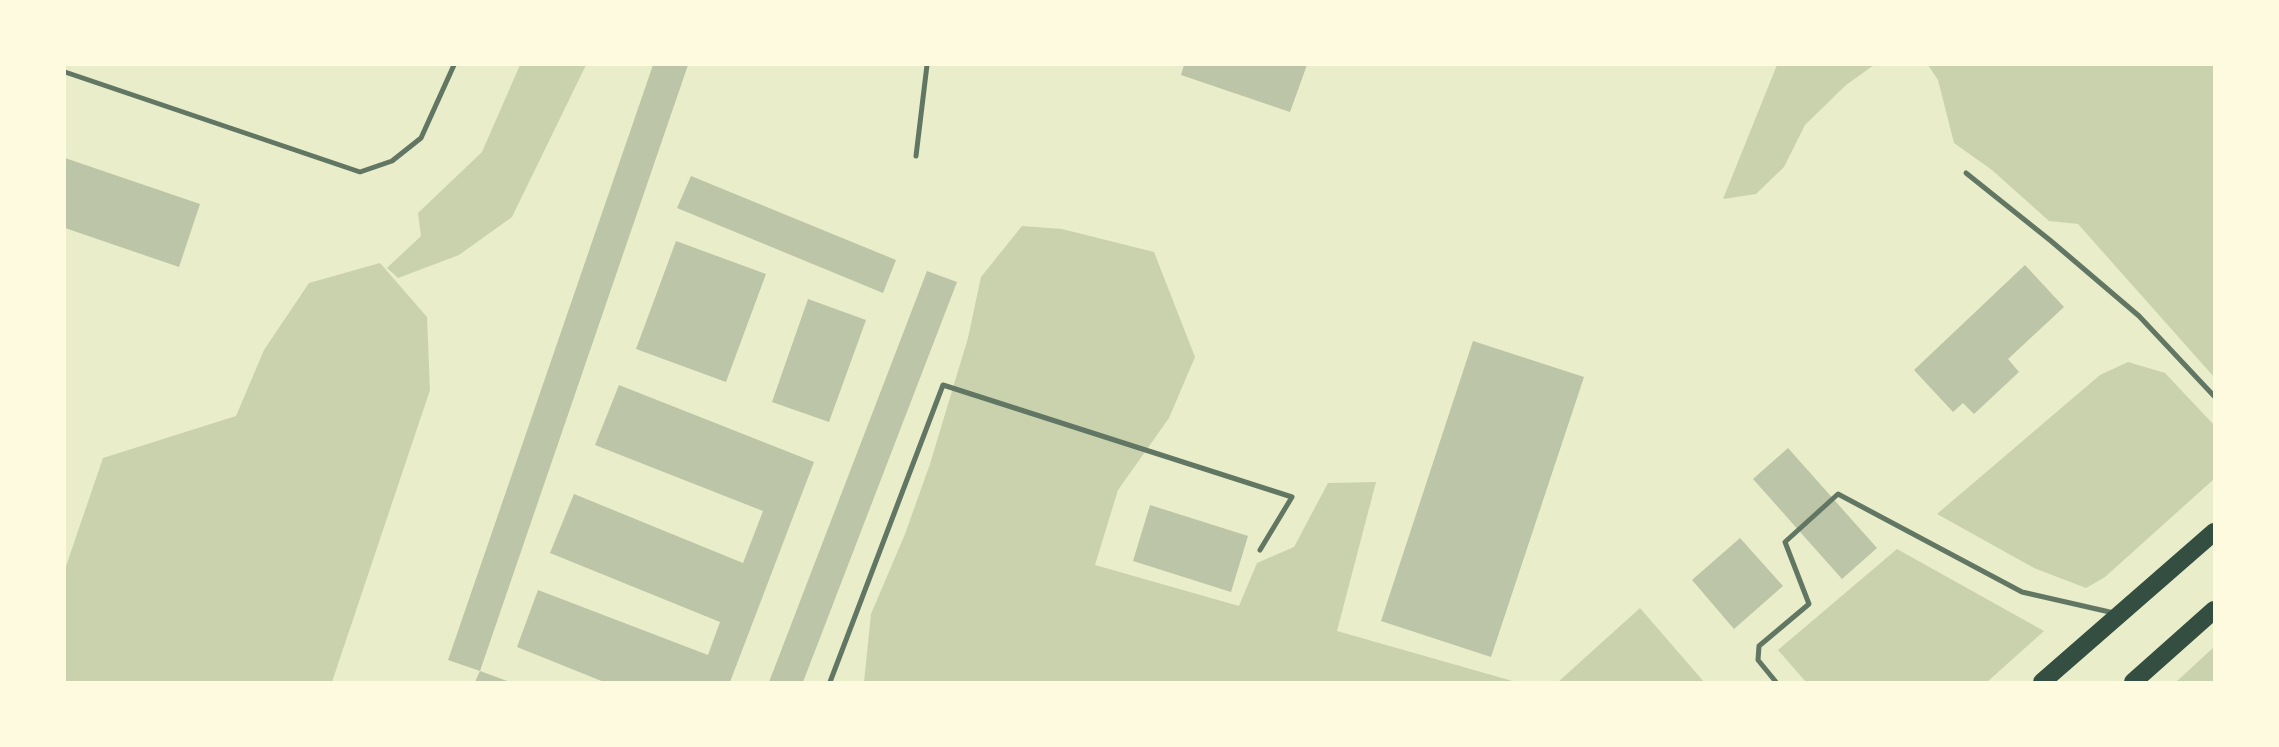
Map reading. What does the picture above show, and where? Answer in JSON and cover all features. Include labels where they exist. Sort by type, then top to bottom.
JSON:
[{"type":"main road","points":[[2042,682],[2214,532]]},
{"type":"main road","points":[[2133,682],[2214,610]]},
{"type":"lane","points":[[65,72],[360,172],[392,161],[421,138],[454,65]]},
{"type":"lane","points":[[915,156],[927,65]]},
{"type":"lane","points":[[1966,173],[2139,316],[2214,396]]},
{"type":"lane","points":[[830,682],[943,385],[1292,497],[1259,550]]},
{"type":"lane","points":[[1776,682],[1758,660],[1759,646],[1809,604],[1785,542],[1839,494],[2022,592],[2120,615]]},
{"type":"green space","points":[[520,65],[586,65],[512,217],[459,255],[398,278],[387,268],[421,236],[418,213],[482,152]]},
{"type":"green space","points":[[1777,65],[1874,65],[1846,85],[1805,125],[1784,167],[1756,194],[1723,199]]},
{"type":"green space","points":[[1928,65],[2214,65],[2214,377],[2078,224],[2049,221],[1992,170],[1954,143],[1938,80]]},
{"type":"green space","points":[[1022,226],[1062,229],[1154,252],[1195,357],[1169,418],[1118,490],[1095,565],[1239,606],[1257,563],[1294,547],[1328,483],[1376,482],[1337,631],[1516,682],[864,682],[871,614],[905,534],[930,464],[968,338],[981,277]]},
{"type":"green space","points":[[380,263],[427,317],[430,390],[332,682],[65,682],[65,569],[103,458],[236,416],[264,350],[309,283]]},
{"type":"green space","points":[[2128,362],[2165,373],[2214,425],[2214,479],[2105,577],[2086,588],[2034,568],[1937,514],[2100,375]]},
{"type":"green space","points":[[1897,549],[2044,631],[1987,682],[1806,682],[1778,650]]},
{"type":"green space","points":[[1640,608],[1704,682],[1558,682]]},
{"type":"green space","points":[[2214,647],[2214,682],[2176,682]]},
{"type":"building","points":[[653,65],[688,65],[480,671],[448,660]]},
{"type":"building","points":[[1184,65],[1307,65],[1290,112],[1181,75]]},
{"type":"building","points":[[65,158],[200,204],[179,267],[65,228]]},
{"type":"building","points":[[691,176],[896,260],[883,293],[677,208]]},
{"type":"building","points":[[676,241],[766,274],[726,382],[636,349]]},
{"type":"building","points":[[2025,265],[2064,307],[2008,359],[2019,372],[1974,414],[1963,403],[1953,412],[1914,370]]},
{"type":"building","points":[[927,271],[957,282],[803,682],[769,682]]},
{"type":"building","points":[[808,299],[866,320],[829,422],[772,402]]},
{"type":"building","points":[[1473,341],[1584,377],[1491,657],[1381,621]]},
{"type":"building","points":[[619,385],[814,462],[730,682],[604,682],[517,647],[538,590],[708,655],[720,622],[550,553],[574,494],[743,563],[763,511],[595,445]]},
{"type":"building","points":[[1788,448],[1877,548],[1842,579],[1753,479]]},
{"type":"building","points":[[1150,505],[1248,536],[1231,592],[1133,561]]},
{"type":"building","points":[[1740,538],[1783,586],[1734,629],[1692,580]]},
{"type":"building","points":[[480,671],[510,682],[475,682]]}]
